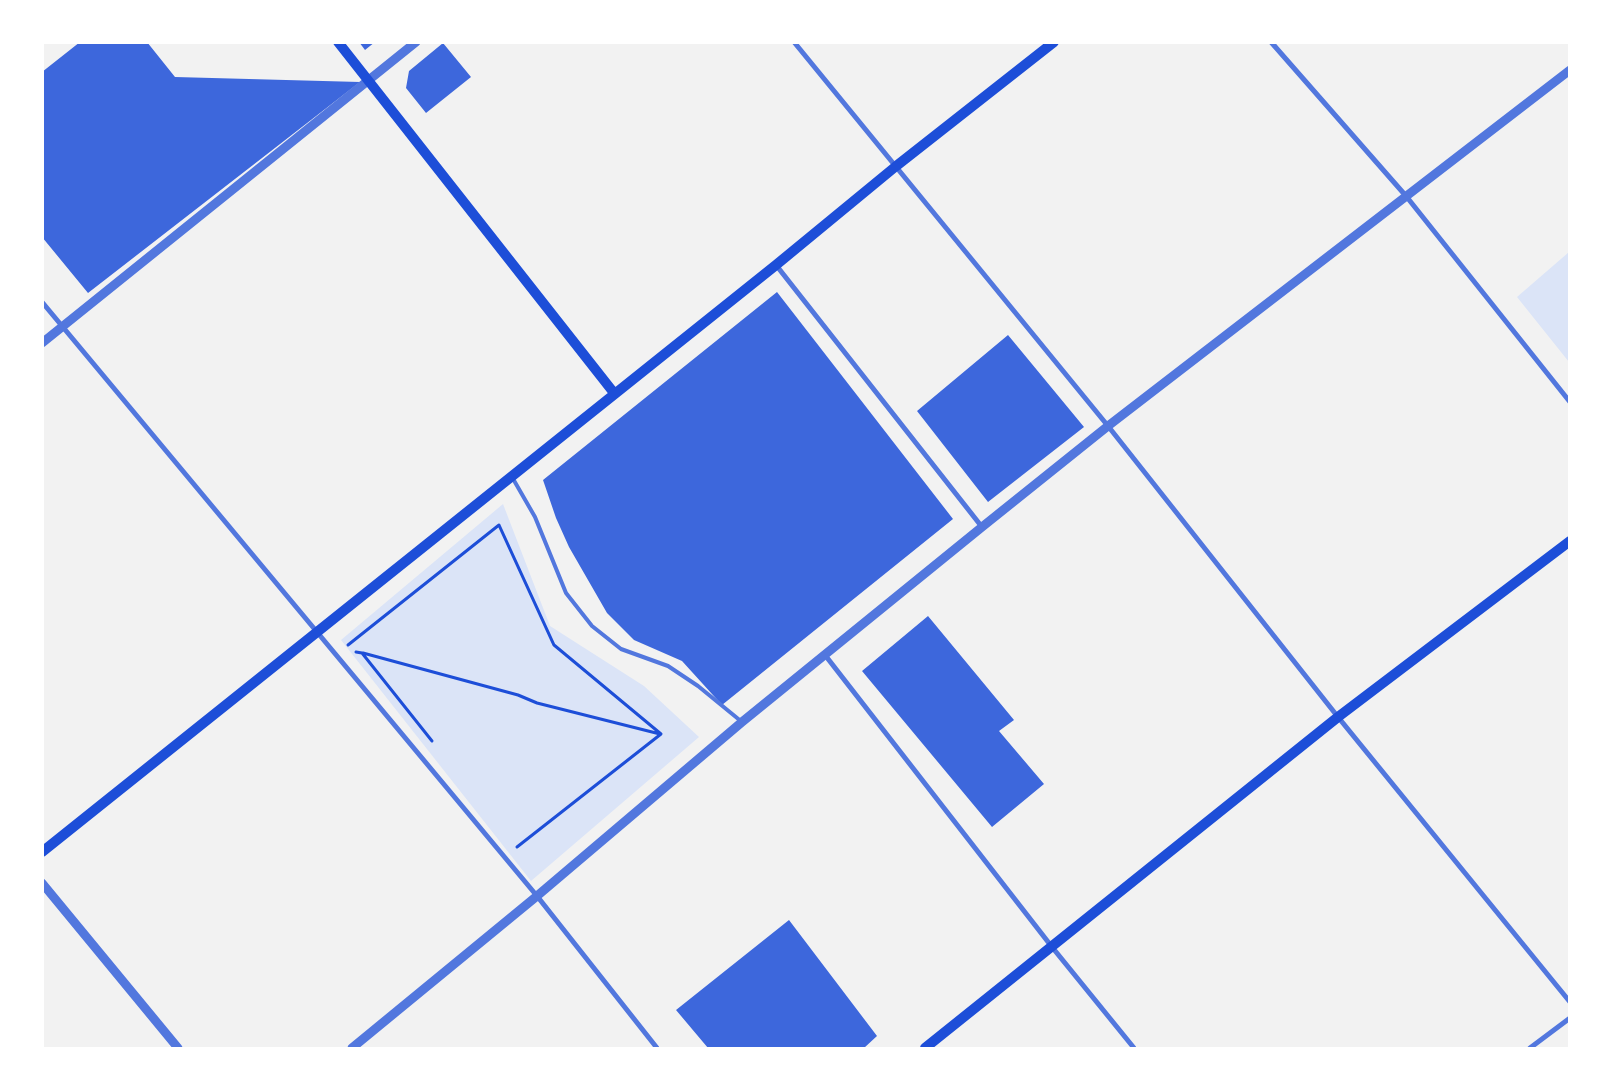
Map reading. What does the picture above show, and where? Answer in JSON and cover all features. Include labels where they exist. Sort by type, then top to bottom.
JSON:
[{"type":"main road","points":[[338,42],[614,393]]},
{"type":"main road","points":[[42,852],[776,265],[895,167],[1054,42]]},
{"type":"main road","points":[[925,1048],[1338,717],[1570,541]]},
{"type":"street","points":[[42,343],[416,42]]},
{"type":"street","points":[[794,42],[1108,426],[1338,717],[1570,1002]]},
{"type":"street","points":[[1271,42],[1406,196],[1570,402]]},
{"type":"street","points":[[352,1048],[537,896],[742,722],[982,527],[1108,426],[1570,70]]},
{"type":"street","points":[[776,265],[982,527]]},
{"type":"street","points":[[42,302],[64,326],[537,896],[658,1048]]},
{"type":"street","points":[[826,655],[1052,947],[1134,1048]]},
{"type":"street","points":[[42,883],[178,1048]]},
{"type":"street","points":[[1530,1048],[1570,1018]]},
{"type":"lane","points":[[512,475],[535,516],[566,593],[592,626],[622,649],[668,666],[698,686],[742,722]]},
{"type":"path","points":[[316,632],[341,650],[499,524],[554,645],[661,734]]},
{"type":"path","points":[[348,651],[362,653],[518,695],[537,703],[661,734]]},
{"type":"path","points":[[362,653],[436,746]]},
{"type":"path","points":[[510,840],[516,847],[661,734]]},
{"type":"shaded area","points":[[1569,252],[1569,362],[1517,297]]},
{"type":"shaded area","points":[[503,504],[550,626],[644,686],[699,737],[531,881],[341,640]]},
{"type":"building","points":[[80,42],[147,42],[175,77],[360,82],[88,293],[42,237],[42,72]]},
{"type":"building","points":[[359,42],[375,42],[365,50]]},
{"type":"building","points":[[443,43],[471,77],[426,113],[406,88],[409,71]]},
{"type":"building","points":[[777,292],[953,519],[722,705],[682,661],[634,640],[607,613],[569,547],[556,518],[543,480]]},
{"type":"building","points":[[1008,335],[1084,427],[988,502],[917,411]]},
{"type":"building","points":[[928,616],[1014,720],[999,731],[1044,784],[992,827],[862,671]]},
{"type":"building","points":[[789,920],[877,1036],[864,1048],[708,1048],[676,1010]]}]
